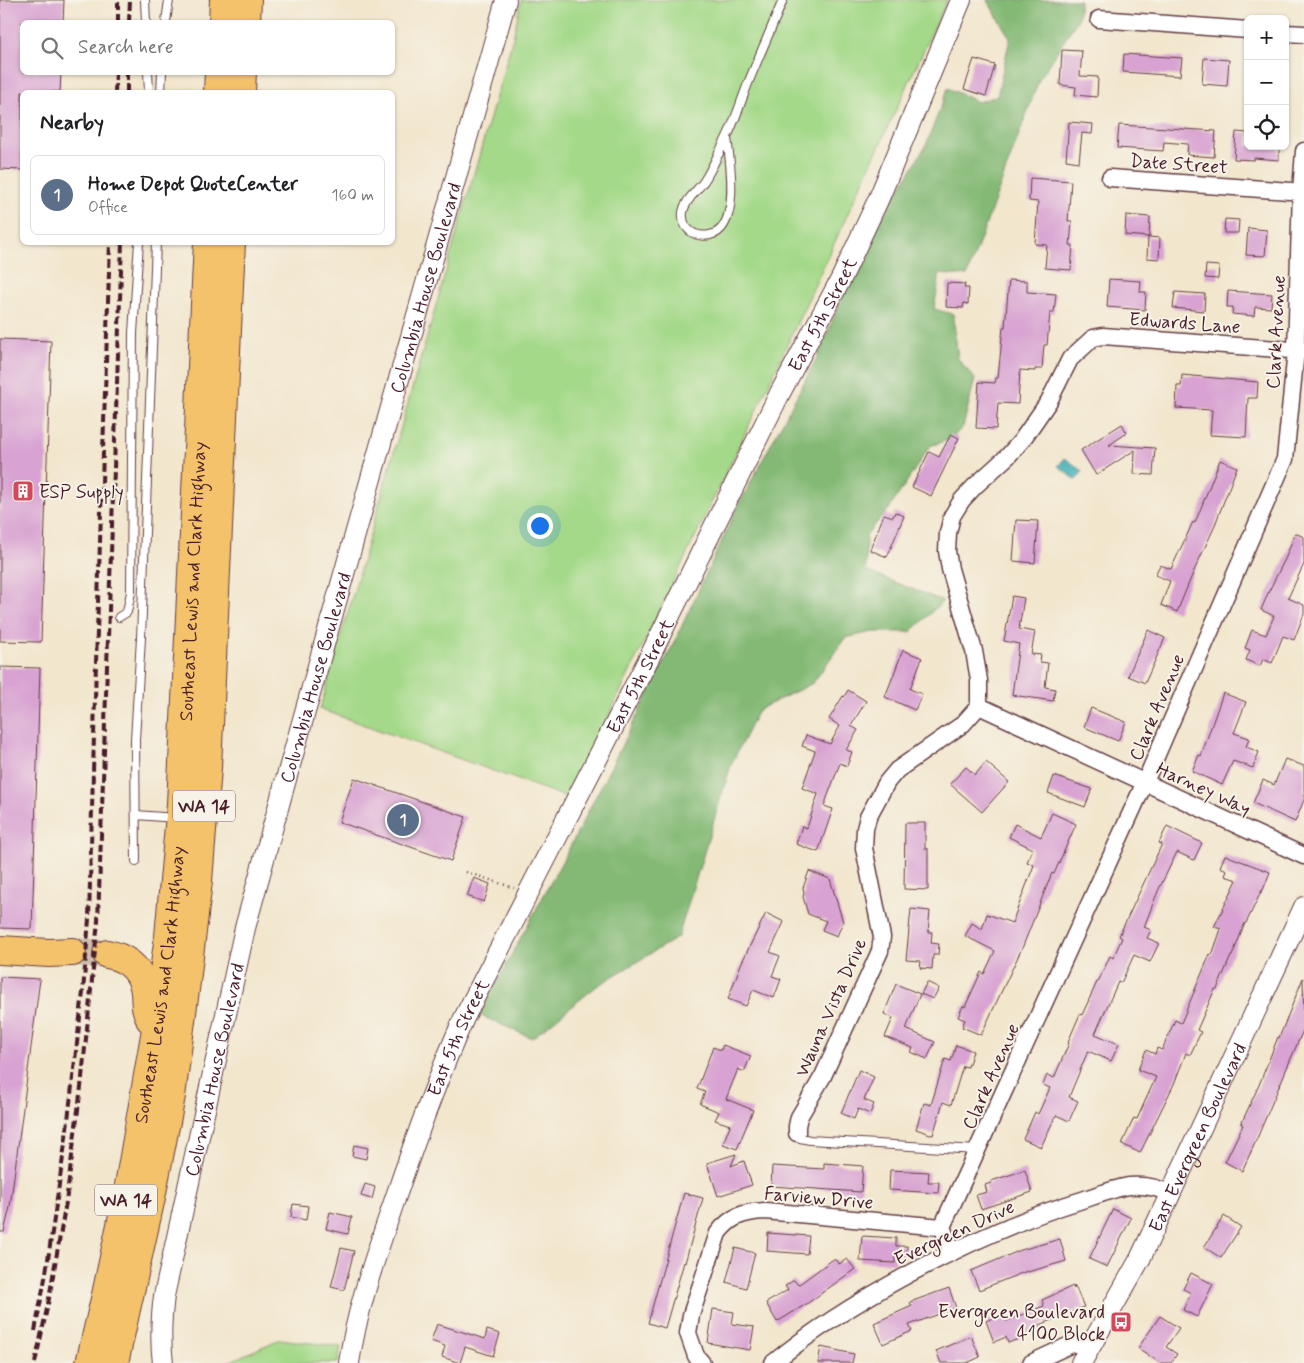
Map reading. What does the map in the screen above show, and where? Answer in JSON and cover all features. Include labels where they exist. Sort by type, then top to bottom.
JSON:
[{"type":"highway","points":[[223,20],[224,0]]},
{"type":"highway","points":[[246,20],[247,0]]},
{"type":"highway","points":[[218,90],[219,75]]},
{"type":"highway","points":[[240,90],[242,75]]},
{"type":"highway","name":"Southeast Lewis and Clark Highway","points":[[90,1363],[125,1206],[155,1035],[169,936],[180,818],[208,245]]},
{"type":"highway","name":"Southeast Lewis and Clark Highway","points":[[114,1363],[148,1211],[171,1096],[198,881],[207,768],[231,245]]},
{"type":"highway","points":[[0,950],[48,953],[72,952]]},
{"type":"highway","points":[[107,954],[123,959],[132,965],[139,974],[143,983],[146,1008],[155,1035]]},
{"type":"street","name":"Columbia House Boulevard","points":[[163,1363],[160,1346],[164,1296],[245,928],[506,0]]},
{"type":"street","name":"East 5th Street","points":[[349,1363],[363,1298],[378,1249],[424,1115],[450,1049],[464,1018],[650,658],[780,393],[841,279],[879,198],[961,0]]},
{"type":"street","points":[[1099,19],[1244,30]]},
{"type":"street","points":[[1289,33],[1304,34]]},
{"type":"street","name":"Clark Avenue","points":[[942,1227],[1145,782],[1285,459],[1300,351],[1304,151]]},
{"type":"street","name":"Date Street","points":[[1110,178],[1303,192]]},
{"type":"street","name":"Edwards Lane","points":[[978,706],[979,680],[974,651],[950,569],[947,551],[948,533],[952,516],[962,500],[1022,440],[1049,401],[1070,359],[1093,338],[1104,336],[1300,351]]},
{"type":"street","name":"Harney Way","points":[[978,706],[1304,856]]},
{"type":"street","name":"Wauna Vista Drive","points":[[797,1133],[799,1118],[823,1076],[880,951],[882,937],[864,848],[868,817],[883,789],[897,770],[962,724],[978,706]]},
{"type":"street","name":"East Evergreen Boulevard","points":[[1085,1356],[1140,1259],[1304,906]]},
{"type":"street","name":"Evergreen Drive","points":[[773,1363],[834,1317],[879,1290],[952,1251],[989,1234],[1061,1207],[1128,1186],[1160,1188],[1170,1194]]},
{"type":"street","name":"Farview Drive","points":[[702,1363],[696,1356],[688,1334],[691,1315],[718,1233],[725,1224],[738,1216],[752,1211],[766,1211],[942,1227]]},
{"type":"street","points":[[942,1227],[952,1251]]},
{"type":"street","points":[[1031,1363],[1074,1343],[1085,1356]]},
{"type":"lane","points":[[145,0],[146,20]]},
{"type":"lane","points":[[166,20],[169,0]]},
{"type":"lane","points":[[727,138],[732,173],[730,205],[725,224],[717,233],[700,236],[692,233],[685,225],[682,214],[686,204],[704,181],[727,138],[783,0]]},
{"type":"lane","points":[[148,75],[149,90]]},
{"type":"lane","points":[[161,90],[162,75]]},
{"type":"lane","points":[[120,617],[127,612],[131,592],[133,333],[139,245]]},
{"type":"lane","points":[[136,861],[135,740],[141,638],[156,245]]},
{"type":"lane","points":[[136,815],[180,818]]},
{"type":"lane","points":[[797,1133],[800,1138],[810,1140],[978,1150]]},
{"type":"path","points":[[466,872],[508,886]]},
{"type":"green space","points":[[521,0],[947,0],[766,390],[569,798],[320,709],[513,38]]},
{"type":"green space","points":[[987,0],[1080,0],[1078,19],[1039,80],[967,276],[940,274],[934,309],[953,314],[958,359],[975,379],[963,427],[951,439],[930,446],[889,509],[866,535],[866,571],[943,601],[911,632],[873,632],[845,638],[813,683],[758,710],[731,765],[678,937],[597,986],[532,1038],[479,1015],[572,843],[671,649],[737,508],[818,356],[859,256],[926,145],[948,88],[978,102],[997,96],[1010,38]]},
{"type":"green space","points":[[280,1339],[341,1347],[338,1363],[226,1363]]},
{"type":"water","points":[[1065,458],[1083,471],[1076,480],[1058,466]]},
{"type":"building","points":[[0,0],[64,0],[63,20],[20,20],[20,75],[61,75],[60,90],[20,90],[20,170],[0,169]]},
{"type":"building","points":[[1062,50],[1082,51],[1080,76],[1098,77],[1097,97],[1075,95],[1076,87],[1060,85]]},
{"type":"building","points":[[1124,54],[1182,58],[1180,76],[1123,72]]},
{"type":"building","points":[[1204,58],[1229,60],[1227,86],[1202,84]]},
{"type":"building","points":[[974,59],[995,65],[986,96],[964,89]]},
{"type":"building","points":[[1069,122],[1093,124],[1092,134],[1082,133],[1079,162],[1066,160]]},
{"type":"building","points":[[1119,125],[1216,131],[1214,157],[1187,155],[1188,144],[1164,142],[1163,151],[1117,148]]},
{"type":"building","points":[[1236,132],[1244,133],[1244,150],[1279,150],[1279,160],[1234,159]]},
{"type":"building","points":[[1030,178],[1071,181],[1068,221],[1072,221],[1070,245],[1073,245],[1071,270],[1045,268],[1047,245],[1035,244],[1038,202],[1029,201]]},
{"type":"building","points":[[1126,215],[1150,217],[1149,237],[1125,235]]},
{"type":"building","points":[[1225,219],[1239,220],[1238,233],[1224,233]]},
{"type":"building","points":[[1248,228],[1267,230],[1265,256],[1246,255]]},
{"type":"building","points":[[1148,237],[1160,238],[1159,259],[1147,258]]},
{"type":"building","points":[[1206,265],[1219,266],[1218,279],[1205,278]]},
{"type":"building","points":[[1109,279],[1141,281],[1140,292],[1146,292],[1145,310],[1107,307]]},
{"type":"building","points":[[1009,280],[1027,281],[1027,292],[1056,294],[1054,313],[1050,313],[1047,345],[1044,345],[1042,369],[1035,369],[1035,371],[1020,370],[1018,404],[998,403],[996,429],[976,428],[979,382],[995,383],[996,378],[998,378]]},
{"type":"building","points":[[947,283],[965,284],[964,288],[969,288],[968,304],[964,303],[963,308],[946,307]]},
{"type":"building","points":[[1228,291],[1272,294],[1271,308],[1255,307],[1254,316],[1232,314],[1233,307],[1227,307]]},
{"type":"building","points":[[1175,292],[1205,294],[1204,311],[1173,308]]},
{"type":"building","name":"ESP Supply","points":[[0,339],[51,341],[41,642],[0,641]]},
{"type":"building","points":[[1182,375],[1258,382],[1257,398],[1248,398],[1246,437],[1210,435],[1212,410],[1176,408],[1177,386],[1181,386]]},
{"type":"building","points":[[1122,424],[1127,433],[1109,445],[1155,448],[1153,475],[1134,474],[1135,450],[1096,475],[1081,450]]},
{"type":"building","points":[[951,434],[959,438],[931,496],[912,487],[929,452],[939,457]]},
{"type":"building","points":[[1220,460],[1237,467],[1213,530],[1177,612],[1161,605],[1170,581],[1155,575],[1160,565],[1171,569],[1193,522],[1195,523]]},
{"type":"building","points":[[895,512],[904,516],[887,557],[870,550],[884,514],[893,517]]},
{"type":"building","points":[[1016,520],[1038,521],[1035,563],[1013,561]]},
{"type":"building","points":[[1295,533],[1304,537],[1304,564],[1288,598],[1304,605],[1304,614],[1294,640],[1283,636],[1272,663],[1263,659],[1260,666],[1246,660],[1250,650],[1245,648],[1252,630],[1266,635],[1274,616],[1261,610]]},
{"type":"building","points":[[1012,596],[1024,598],[1019,629],[1035,632],[1031,654],[1041,655],[1040,662],[1048,663],[1045,687],[1055,689],[1053,701],[1012,695],[1019,644],[1004,641]]},
{"type":"building","points":[[1148,630],[1165,638],[1145,683],[1128,676]]},
{"type":"building","points":[[903,650],[922,658],[910,689],[922,694],[915,710],[885,697]]},
{"type":"building","points":[[0,667],[40,668],[32,929],[0,928]]},
{"type":"building","points":[[848,690],[866,701],[851,726],[858,730],[846,750],[852,752],[847,766],[840,763],[824,806],[833,809],[818,852],[796,844],[802,826],[807,828],[818,794],[802,788],[815,751],[802,746],[806,735],[830,744],[840,726],[829,719]]},
{"type":"building","points":[[1223,693],[1246,702],[1234,733],[1249,738],[1246,747],[1259,752],[1253,768],[1233,761],[1222,785],[1192,771],[1199,755],[1201,756]]},
{"type":"building","points":[[1091,708],[1126,722],[1118,741],[1084,727]]},
{"type":"building","points":[[1285,759],[1304,766],[1304,800],[1295,822],[1253,803],[1263,780],[1274,785]]},
{"type":"building","points":[[986,762],[1009,782],[982,812],[950,784],[966,767],[975,775]]},
{"type":"building","points":[[1054,776],[1092,789],[1085,807],[1048,793]]},
{"type":"building","points":[[354,778],[466,817],[451,861],[339,822]]},
{"type":"building","points":[[1052,813],[1076,824],[1054,874],[1052,873],[1023,946],[981,1035],[962,1027],[965,1020],[958,1017],[963,1006],[965,1007],[981,972],[984,974],[995,951],[965,936],[972,923],[982,929],[987,914],[1012,923],[1034,865],[1027,862],[1033,849],[1009,837],[1015,824],[1041,837]]},
{"type":"building","points":[[905,823],[925,823],[925,849],[928,849],[928,890],[904,889]]},
{"type":"building","points":[[1167,826],[1202,843],[1194,860],[1177,852],[1158,891],[1144,927],[1151,930],[1147,938],[1159,943],[1150,962],[1134,955],[1121,983],[1118,982],[1095,1034],[1119,1044],[1111,1061],[1088,1051],[1069,1097],[1078,1101],[1069,1121],[1056,1115],[1041,1147],[1023,1139],[1035,1112],[1038,1114],[1050,1088],[1043,1085],[1047,1075],[1054,1078],[1080,1014],[1082,1015],[1110,956],[1113,958],[1122,938],[1119,936],[1162,844],[1159,843]]},
{"type":"building","points":[[1225,855],[1270,872],[1197,1030],[1201,1032],[1190,1055],[1186,1053],[1174,1084],[1140,1153],[1122,1144],[1134,1118],[1137,1119],[1156,1077],[1138,1070],[1146,1050],[1155,1054],[1157,1048],[1162,1050],[1175,1020],[1181,1023],[1210,954],[1212,955],[1221,929],[1214,927],[1237,880],[1225,876],[1227,870],[1220,867]]},
{"type":"building","points":[[809,871],[830,879],[843,922],[837,936],[822,930],[826,921],[808,914],[803,897],[803,888]]},
{"type":"building","points":[[474,878],[490,884],[484,902],[467,896]]},
{"type":"building","points":[[911,909],[930,911],[928,932],[932,932],[931,943],[939,944],[938,955],[933,955],[932,969],[920,968],[921,961],[906,960]]},
{"type":"building","points":[[766,913],[784,922],[770,952],[780,956],[772,976],[781,979],[774,998],[753,990],[746,1006],[728,999],[741,964]]},
{"type":"building","points":[[0,977],[40,979],[10,1207],[4,1232],[0,1232]]},
{"type":"building","points":[[1303,978],[1304,1028],[1242,1171],[1225,1162],[1243,1125],[1241,1124]]},
{"type":"building","points":[[927,982],[939,988],[933,999],[921,994]]},
{"type":"building","points":[[896,984],[920,994],[906,1029],[935,1042],[927,1059],[911,1052],[913,1048],[885,1037],[893,1018],[884,1014]]},
{"type":"building","points":[[723,1045],[751,1056],[744,1072],[738,1069],[726,1099],[753,1110],[737,1149],[723,1144],[730,1125],[715,1120],[719,1112],[700,1104],[705,1092],[697,1089],[713,1047],[721,1050]]},
{"type":"building","points":[[956,1045],[973,1051],[968,1067],[963,1066],[951,1105],[943,1102],[933,1135],[916,1129],[924,1103],[931,1105],[945,1059],[951,1061]]},
{"type":"building","points":[[859,1070],[874,1077],[864,1100],[874,1104],[870,1114],[858,1109],[854,1119],[841,1113]]},
{"type":"building","points":[[354,1145],[368,1148],[366,1159],[352,1156]]},
{"type":"building","points":[[736,1154],[731,1166],[744,1161],[752,1185],[718,1196],[707,1163]]},
{"type":"building","points":[[824,1163],[863,1166],[861,1192],[771,1186],[772,1166],[824,1169]]},
{"type":"building","points":[[890,1170],[929,1172],[928,1182],[939,1182],[938,1193],[889,1190]]},
{"type":"building","points":[[1025,1170],[1032,1192],[981,1209],[976,1195],[987,1192],[985,1185],[991,1183],[991,1181]]},
{"type":"building","points":[[365,1184],[375,1187],[372,1199],[361,1196]]},
{"type":"building","points":[[684,1193],[703,1198],[665,1328],[648,1323]]},
{"type":"building","points":[[293,1204],[308,1206],[306,1220],[291,1217]]},
{"type":"building","points":[[1113,1209],[1131,1218],[1107,1267],[1089,1259]]},
{"type":"building","points":[[330,1212],[352,1217],[348,1234],[326,1229]]},
{"type":"building","points":[[1224,1216],[1241,1227],[1221,1258],[1204,1247]]},
{"type":"building","points":[[768,1233],[809,1236],[807,1254],[767,1251]]},
{"type":"building","points":[[862,1236],[896,1238],[896,1246],[907,1246],[906,1256],[895,1255],[895,1263],[860,1261]]},
{"type":"building","points":[[1060,1239],[1066,1261],[1027,1271],[979,1290],[971,1271],[1021,1250]]},
{"type":"building","points":[[341,1248],[354,1251],[344,1290],[331,1287]]},
{"type":"building","points":[[735,1248],[755,1253],[746,1288],[726,1282]]},
{"type":"building","points":[[847,1259],[855,1269],[808,1303],[777,1322],[766,1303],[788,1290],[785,1286],[794,1280],[798,1285],[832,1260],[837,1260],[839,1264]]},
{"type":"building","points":[[1191,1273],[1213,1284],[1197,1317],[1183,1310],[1191,1293],[1183,1289]]},
{"type":"building","points":[[1073,1286],[1074,1289],[1075,1286],[1084,1307],[1040,1325],[1042,1330],[1008,1343],[1006,1337],[994,1342],[986,1321],[1003,1314],[1006,1321],[1044,1306],[1042,1300]]},
{"type":"building","points":[[949,1288],[956,1308],[909,1325],[912,1331],[883,1344],[874,1323],[912,1306],[910,1302]]},
{"type":"building","points":[[713,1309],[734,1312],[732,1324],[754,1327],[750,1350],[708,1343]]},
{"type":"building","points":[[1160,1316],[1179,1328],[1166,1347],[1177,1354],[1171,1363],[1160,1363],[1138,1348]]},
{"type":"building","points":[[437,1324],[485,1339],[487,1330],[500,1334],[493,1356],[465,1347],[460,1363],[442,1357],[445,1346],[431,1341]]},
{"type":"building","points":[[971,1336],[980,1357],[967,1363],[941,1363],[936,1351]]},
{"type":"building","points":[[821,1347],[854,1354],[852,1363],[818,1363]]},
{"type":"tunnel","points":[[72,952],[107,954]]},
{"type":"railway","points":[[118,0],[118,20]]},
{"type":"railway","points":[[129,20],[130,0]]},
{"type":"railway","points":[[115,90],[116,75]]},
{"type":"railway","points":[[127,75],[127,90]]},
{"type":"railway","points":[[35,1331],[46,1273],[66,1137],[83,992],[89,919],[110,245]]},
{"type":"railway","points":[[35,1363],[48,1304],[66,1202],[81,1087],[98,921],[122,245]]},
{"type":"place","name":"ESP Supply","points":[[23,491]]},
{"type":"place","name":"Home Depot QuoteCenter","points":[[403,820]]},
{"type":"place","name":"Evergreen Boulevard 4100 Block","points":[[1121,1322]]}]
